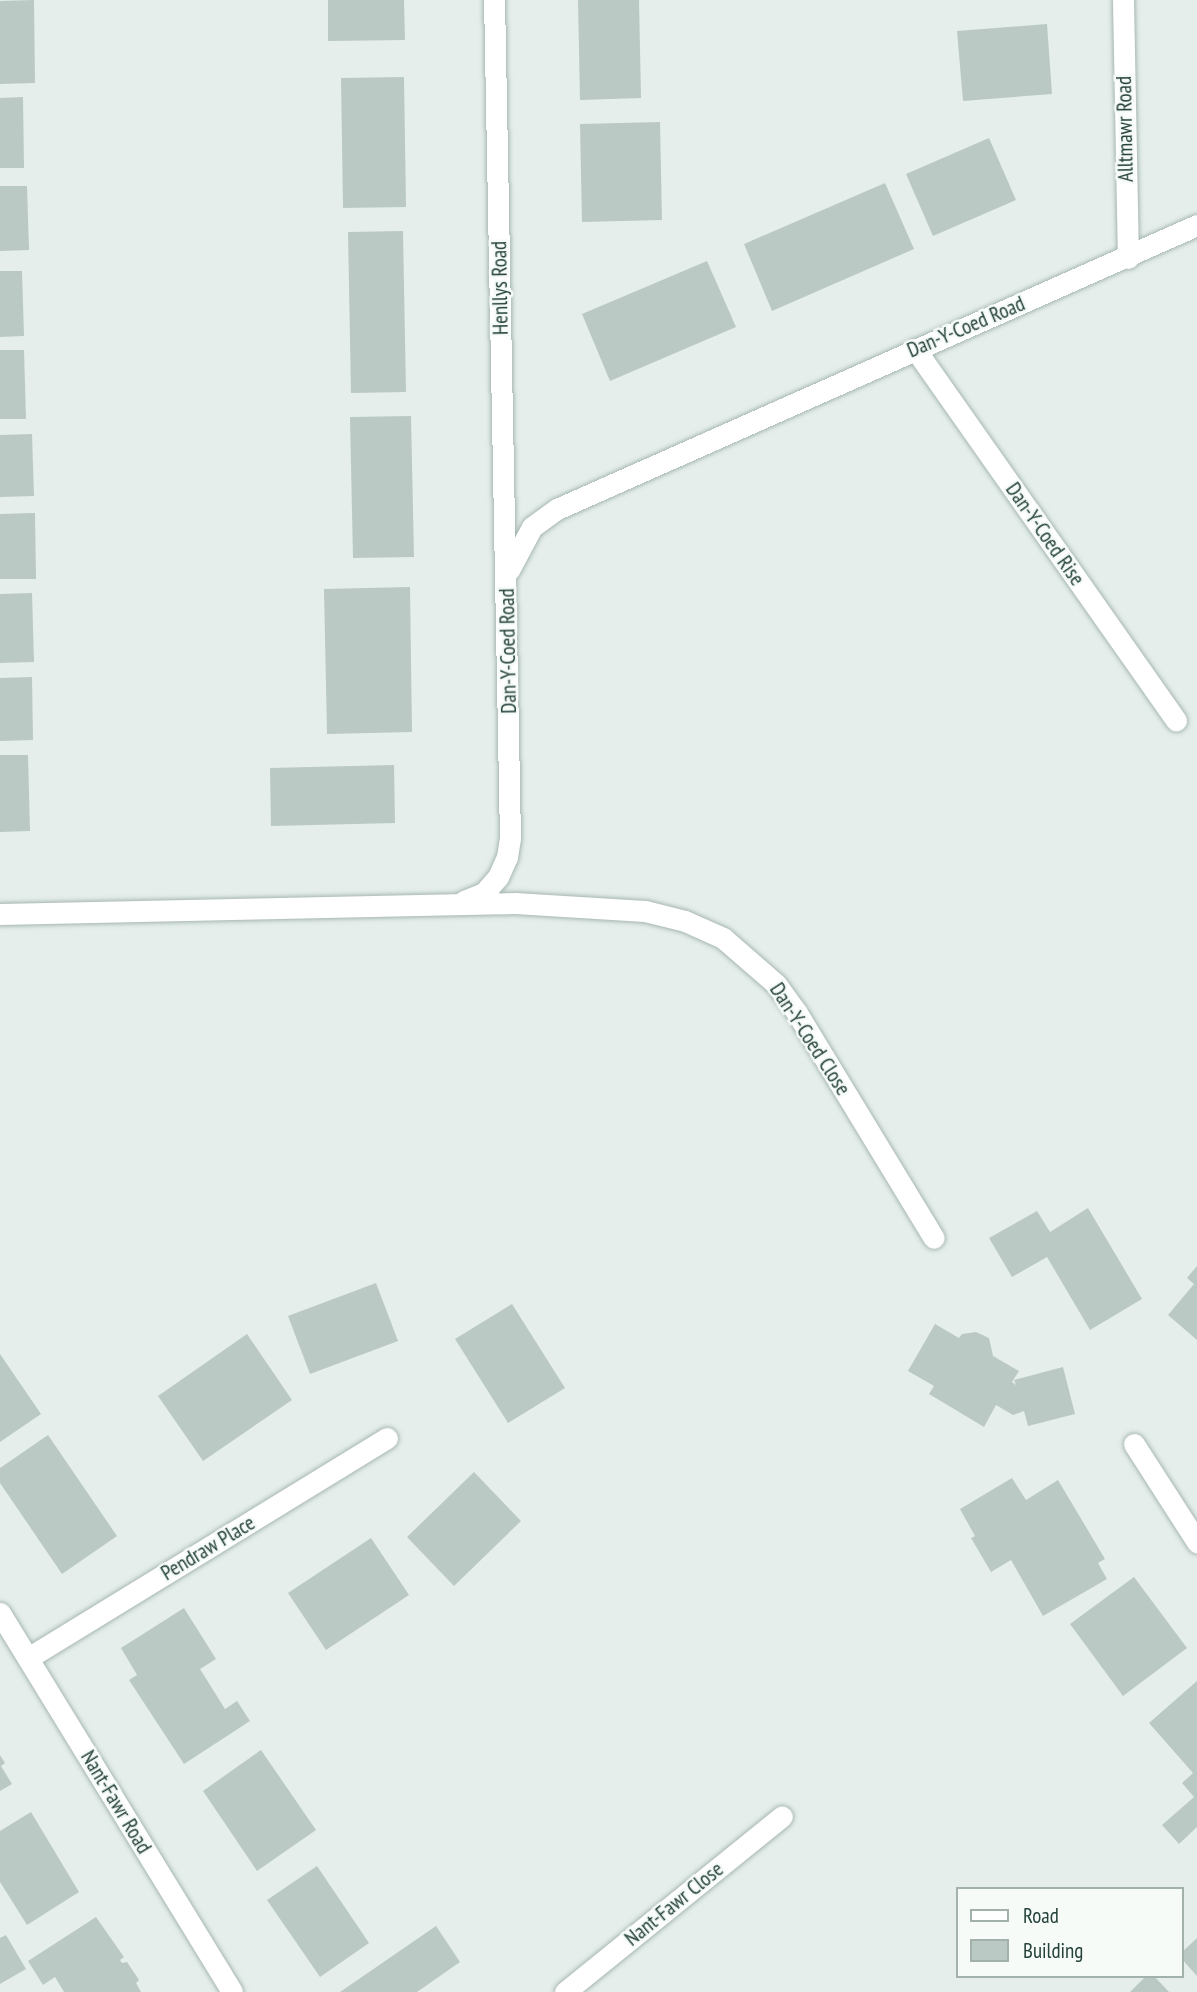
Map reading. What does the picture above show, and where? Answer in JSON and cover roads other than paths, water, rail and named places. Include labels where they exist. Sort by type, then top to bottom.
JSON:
[{"type":"street","name":"Henllys Road","points":[[494,0],[506,575]]},
{"type":"street","name":"Alltmawr Road","points":[[1123,0],[1128,257]]},
{"type":"street","name":"Dan-Y-Coed Road","points":[[0,914],[459,903],[484,893],[498,877],[507,857],[510,838],[506,575],[532,527],[557,509],[1197,225]]},
{"type":"street","name":"Dan-Y-Coed Rise","points":[[915,349],[1177,720]]},
{"type":"street","name":"Dan-Y-Coed Close","points":[[459,903],[515,903],[645,911],[685,921],[723,938],[776,984],[797,1013],[934,1238]]},
{"type":"street","name":"Pendraw Place","points":[[28,1658],[387,1438]]},
{"type":"street","points":[[1134,1444],[1197,1542]]},
{"type":"street","name":"Nant-Fawr Road","points":[[0,1613],[232,1992]]},
{"type":"street","name":"Nant-Fawr Close","points":[[565,1992],[782,1816]]}]
